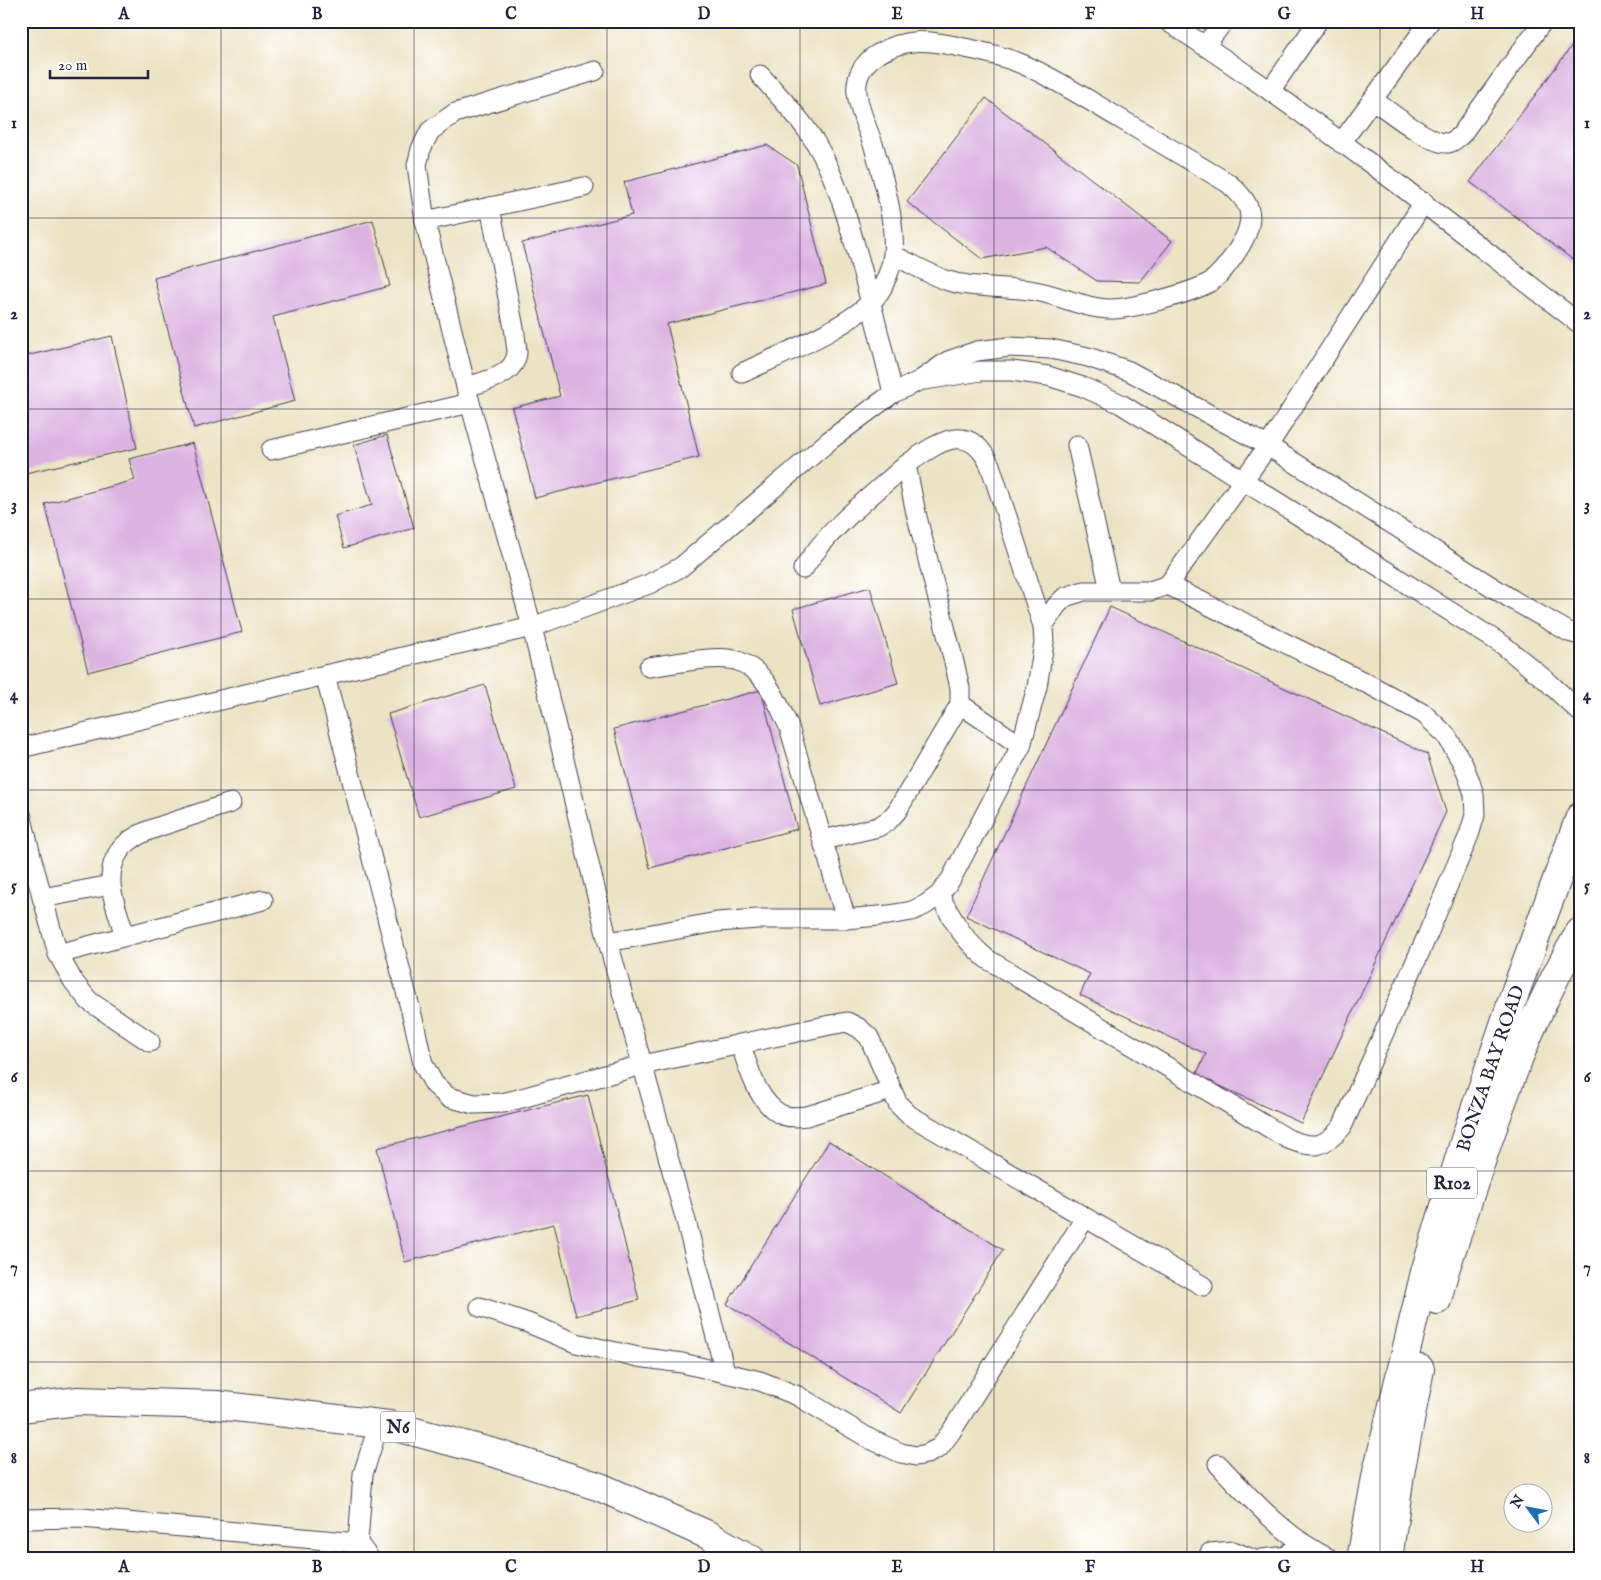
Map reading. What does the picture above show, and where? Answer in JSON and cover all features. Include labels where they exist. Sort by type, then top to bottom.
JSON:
[{"type":"main road","name":"BONZA BAY ROAD","points":[[1361,1559],[1377,1472],[1425,1272],[1482,1091],[1534,940],[1580,817]]},
{"type":"main road","name":"BONZA BAY ROAD","points":[[1388,1559],[1401,1468],[1418,1375],[1444,1273],[1498,1109],[1538,1013],[1580,932]]},
{"type":"main road","name":"N6","points":[[21,1408],[78,1401],[217,1405],[389,1425],[498,1454],[600,1487],[708,1535],[751,1559]]},
{"type":"lane","points":[[1167,21],[1270,91],[1424,202],[1580,324]]},
{"type":"lane","points":[[1205,46],[1224,21]]},
{"type":"lane","points":[[1270,91],[1318,21]]},
{"type":"lane","points":[[1341,143],[1430,21]]},
{"type":"lane","points":[[1373,100],[1422,134],[1447,143],[1455,140],[1461,135],[1543,21]]},
{"type":"lane","points":[[742,373],[833,330],[872,302],[888,274],[893,255],[890,209],[874,147],[861,112],[857,93],[857,78],[863,66],[874,56],[891,46],[906,42],[927,41],[988,53],[1022,64],[1228,183],[1250,207],[1250,222],[1243,241],[1222,272],[1210,282],[1195,289],[1130,307],[1109,310],[1090,307],[1038,292],[945,280],[893,255]]},
{"type":"lane","points":[[595,71],[455,113],[430,131],[421,149],[417,165],[425,221],[468,395],[532,627],[608,942],[686,1221],[725,1372]]},
{"type":"lane","points":[[760,75],[808,131],[825,160],[845,209],[872,302],[893,393]]},
{"type":"lane","points":[[425,221],[584,187]]},
{"type":"lane","points":[[1043,626],[1057,605],[1066,597],[1084,590],[1150,591],[1168,585],[1268,446],[1424,202]]},
{"type":"lane","points":[[271,450],[468,395],[500,376],[511,366],[517,353],[490,207]]},
{"type":"lane","points":[[21,748],[325,674],[532,627],[649,584],[681,567],[830,440],[893,393],[919,381],[948,361],[977,351],[1009,347],[1051,349],[1088,357],[1129,371],[1268,446],[1513,600],[1569,632],[1580,635]]},
{"type":"lane","points":[[919,381],[981,371],[1012,371],[1048,376],[1083,387],[1120,404],[1503,645],[1548,682],[1580,712]]},
{"type":"lane","points":[[608,942],[717,922],[758,919],[846,919],[912,911],[939,895],[965,854],[1021,746],[1037,687],[1044,644],[1043,626],[990,466],[984,454],[978,446],[962,438],[953,439],[927,450],[906,465],[841,522],[818,547],[803,570]]},
{"type":"lane","points":[[1077,445],[1110,590]]},
{"type":"lane","points":[[823,840],[878,827],[888,820],[897,811],[960,704],[960,688],[956,670],[916,513],[906,465]]},
{"type":"lane","points":[[939,895],[971,946],[987,959],[1280,1135],[1305,1146],[1320,1145],[1332,1138],[1342,1127],[1427,936],[1469,835],[1474,815],[1474,794],[1464,764],[1446,735],[1424,714],[1370,685],[1168,585]]},
{"type":"lane","points":[[649,667],[719,659],[738,661],[752,668],[765,681],[790,727],[846,919]]},
{"type":"lane","points":[[325,674],[423,1064],[434,1084],[448,1097],[474,1104],[504,1103],[642,1065],[847,1022],[860,1028],[869,1037],[876,1049],[891,1090],[898,1104],[908,1115],[1203,1286]]},
{"type":"lane","points":[[960,704],[1021,746]]},
{"type":"lane","points":[[125,936],[111,885],[112,863],[118,852],[128,841],[144,831],[231,804]]},
{"type":"lane","points":[[21,814],[26,858],[42,898],[58,954],[72,981],[89,1001],[150,1042]]},
{"type":"lane","points":[[42,898],[111,885]]},
{"type":"lane","points":[[58,954],[263,900]]},
{"type":"lane","points":[[740,1044],[759,1091],[769,1105],[781,1114],[794,1117],[807,1116],[891,1090]]},
{"type":"lane","points":[[480,1307],[528,1323],[576,1343],[638,1357],[682,1363],[760,1380],[798,1396],[870,1439],[901,1453],[916,1456],[927,1454],[939,1448],[951,1432],[1085,1218]]},
{"type":"lane","points":[[370,1559],[358,1543],[363,1474],[379,1424]]},
{"type":"lane","points":[[1218,1464],[1277,1524],[1301,1542],[1330,1559]]},
{"type":"lane","points":[[21,1519],[82,1518],[358,1543]]},
{"type":"lane","points":[[1262,1559],[1286,1556],[1301,1542]]},
{"type":"lane","points":[[1207,1559],[1210,1553],[1233,1551],[1252,1559]]},
{"type":"building","points":[[1580,35],[1580,265],[1470,182]]},
{"type":"building","points":[[986,98],[1172,241],[1140,282],[1097,281],[1046,247],[982,259],[907,202]]},
{"type":"building","points":[[767,145],[797,165],[826,284],[667,324],[699,457],[535,498],[512,408],[560,396],[522,243],[632,215],[624,182]]},
{"type":"building","points":[[373,220],[390,286],[273,317],[295,401],[194,428],[154,278]]},
{"type":"building","points":[[112,336],[137,448],[21,474],[21,357]]},
{"type":"building","points":[[387,435],[414,528],[344,548],[335,516],[372,505],[354,445]]},
{"type":"building","points":[[193,443],[242,632],[88,672],[45,504],[135,480],[129,459]]},
{"type":"building","points":[[870,587],[898,683],[820,706],[793,609]]},
{"type":"building","points":[[1110,607],[1427,754],[1446,812],[1301,1123],[1196,1075],[1206,1054],[1080,995],[1090,974],[966,916]]},
{"type":"building","points":[[485,685],[516,789],[419,817],[388,714]]},
{"type":"building","points":[[761,690],[797,829],[650,868],[614,729]]},
{"type":"building","points":[[588,1095],[639,1300],[576,1316],[554,1224],[405,1262],[377,1148]]},
{"type":"building","points":[[829,1141],[1003,1250],[901,1413],[727,1304]]}]
